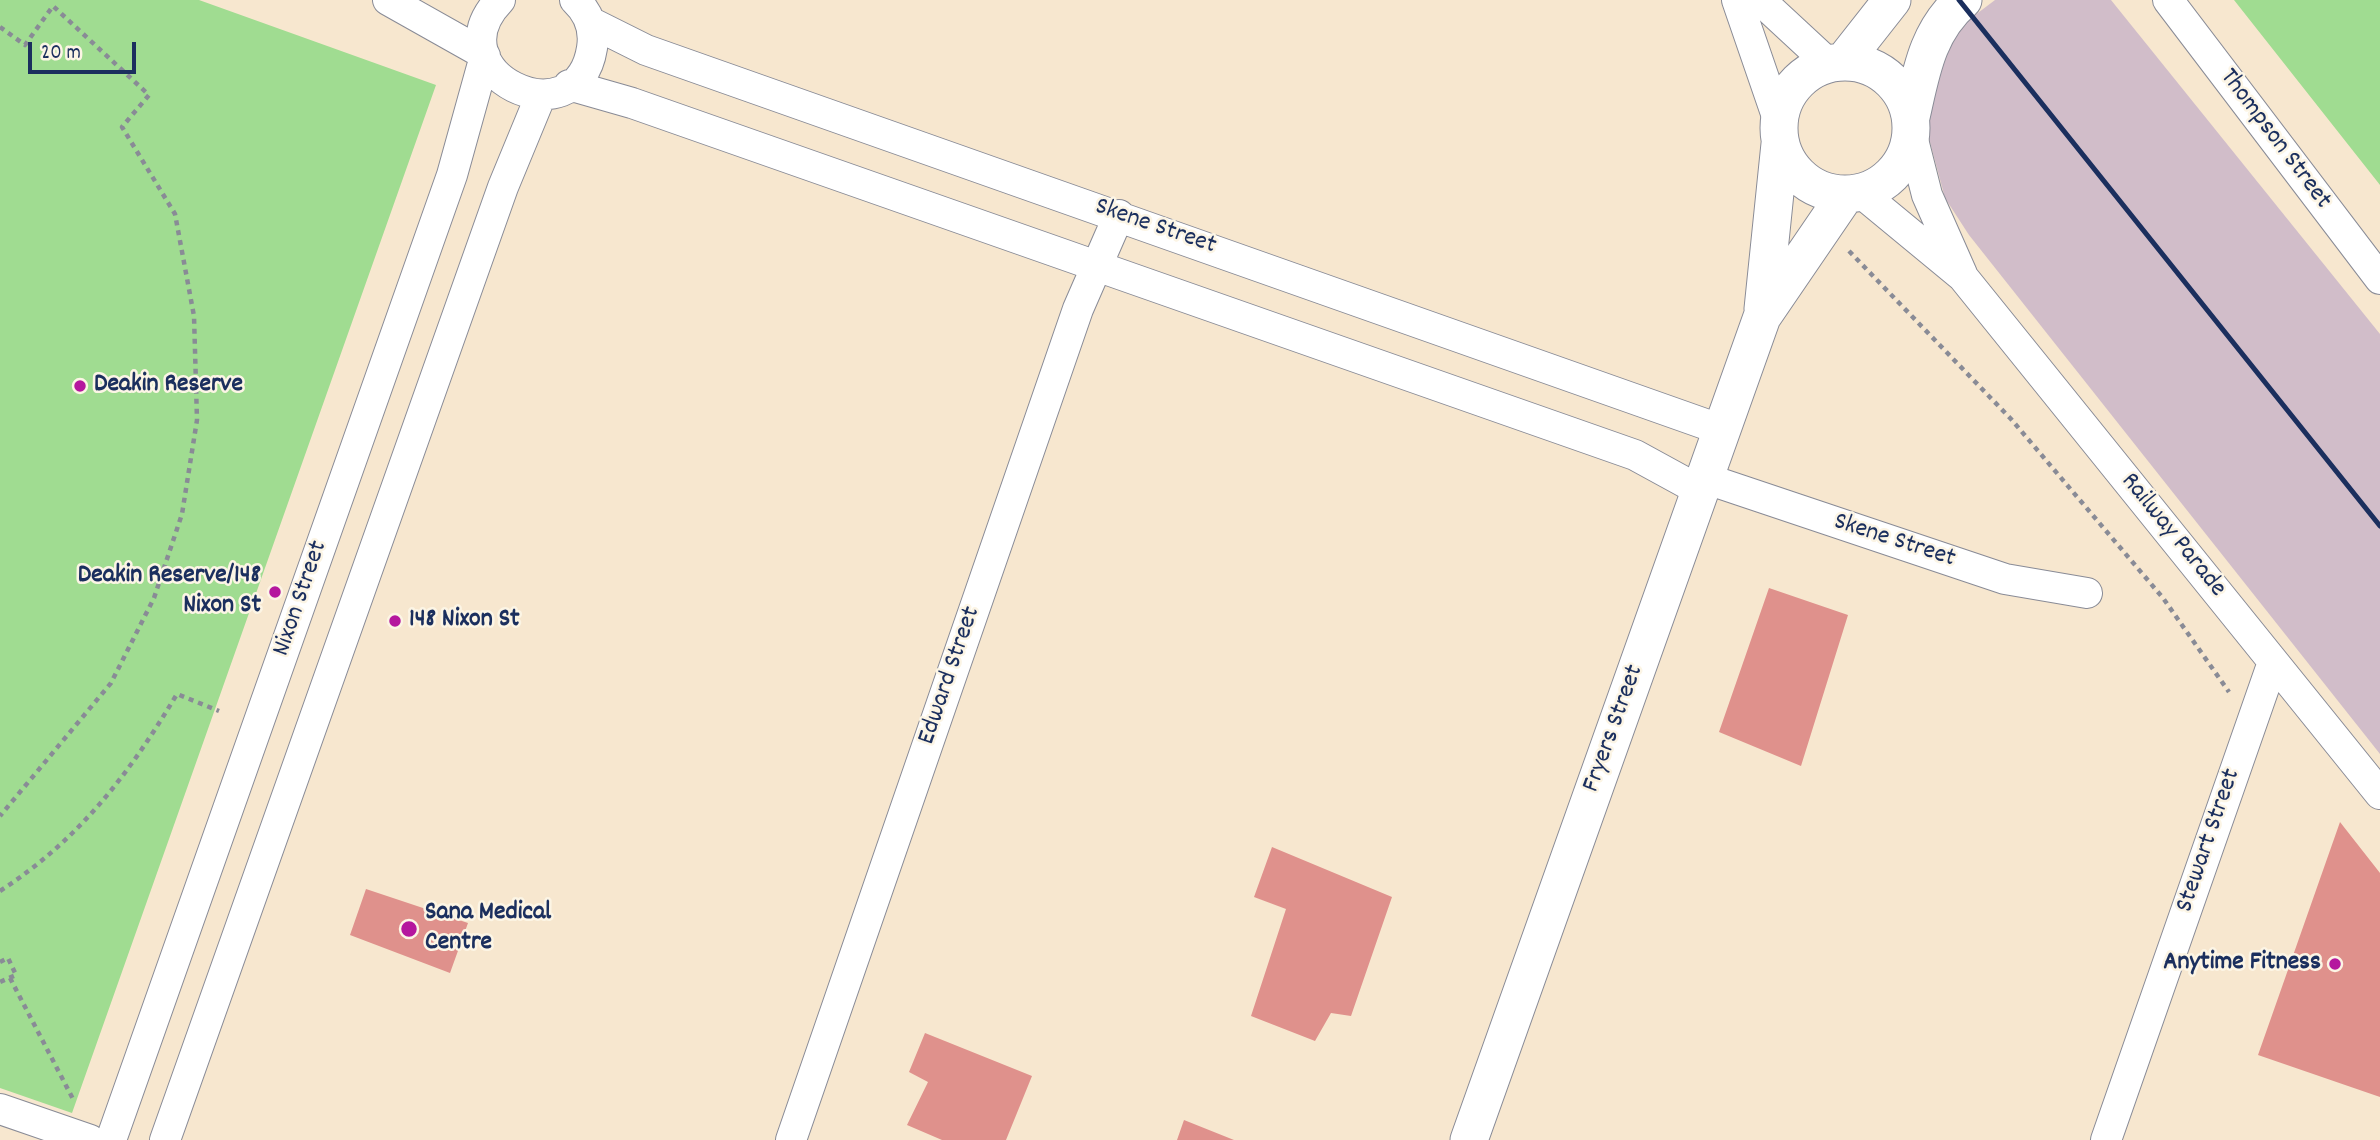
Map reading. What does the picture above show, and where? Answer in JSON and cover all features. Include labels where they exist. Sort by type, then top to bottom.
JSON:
[{"type":"street","points":[[388,0],[485,55],[493,73],[507,85],[524,93],[541,95],[569,85],[588,64],[593,36],[582,7]]},
{"type":"street","name":"Nixon Street","points":[[111,1140],[452,175],[485,55],[486,23],[500,0]]},
{"type":"street","points":[[1737,0],[1790,164],[1804,181],[1824,191],[1853,193],[1880,184],[1896,170],[1906,152],[1924,63],[1940,22],[1963,0]]},
{"type":"street","points":[[1760,0],[1836,62]]},
{"type":"street","points":[[1836,62],[1892,0]]},
{"type":"street","name":"Thompson Street","points":[[2168,0],[2380,279]]},
{"type":"street","name":"Skene Street","points":[[582,7],[646,50],[1721,430]]},
{"type":"street","points":[[1780,133],[1784,102],[1795,85],[1810,72],[1836,62],[1863,63],[1880,71],[1905,99],[1911,125]]},
{"type":"street","name":"Skene Street","points":[[569,85],[645,108],[1097,265],[1634,455],[1702,484],[2005,579],[2087,593]]},
{"type":"street","name":"Nixon Street","points":[[165,1140],[503,187],[541,95]]},
{"type":"street","name":"Railway Parade","points":[[1911,125],[1927,195],[1963,277]]},
{"type":"street","name":"Fryers Street","points":[[1762,317],[1780,133]]},
{"type":"street","name":"Fryers Street","points":[[1469,1140],[1762,317],[1824,226],[1853,193]]},
{"type":"street","name":"Railway Parade","points":[[1853,193],[1963,277],[2380,794]]},
{"type":"street","name":"Edward Street","points":[[792,1140],[1078,309],[1119,215]]},
{"type":"street","name":"Stewart Street","points":[[2106,1140],[2273,662]]},
{"type":"street","points":[[0,1109],[90,1140]]},
{"type":"path","points":[[0,27],[25,45],[53,6],[149,95],[122,127],[174,214],[194,316],[197,420],[182,514],[154,598],[111,683],[0,816]]},
{"type":"path","points":[[1824,226],[2011,419],[2163,598],[2233,697]]},
{"type":"path","points":[[1,889],[95,813],[146,746],[177,694],[219,711]]},
{"type":"path","points":[[0,962],[8,958],[16,975],[0,982]]},
{"type":"path","points":[[10,978],[78,1109]]},
{"type":"shaded area","points":[[1995,0],[2111,0],[2380,334],[2380,754],[1969,235],[1945,198],[1927,131],[1925,90],[1954,31]]},
{"type":"green space","name":"Deakin Reserve","points":[[0,0],[199,0],[436,85],[72,1113],[0,1088]]},
{"type":"green space","points":[[2234,0],[2380,0],[2380,185]]},
{"type":"building","points":[[1769,588],[1848,615],[1801,766],[1719,732]]},
{"type":"building","name":"Anytime Fitness","points":[[2340,822],[2380,873],[2380,1097],[2258,1055]]},
{"type":"building","points":[[1272,847],[1392,897],[1351,1016],[1331,1013],[1315,1041],[1251,1016],[1286,909],[1254,897]]},
{"type":"building","name":"Sana Medical Centre","points":[[366,889],[468,923],[450,973],[350,935]]},
{"type":"building","points":[[925,1033],[1032,1076],[1006,1140],[942,1140],[907,1125],[928,1082],[909,1072]]},
{"type":"building","points":[[1184,1120],[1234,1140],[1177,1140]]},
{"type":"railway","points":[[1959,0],[2380,526]]},
{"type":"place","name":"Deakin Reserve","points":[[80,386]]},
{"type":"place","name":"Deakin Reserve/148 Nixon St","points":[[275,592]]},
{"type":"place","name":"148 Nixon St","points":[[395,621]]},
{"type":"place","name":"Sana Medical Centre","points":[[409,929]]},
{"type":"place","name":"Anytime Fitness","points":[[2335,964]]}]
